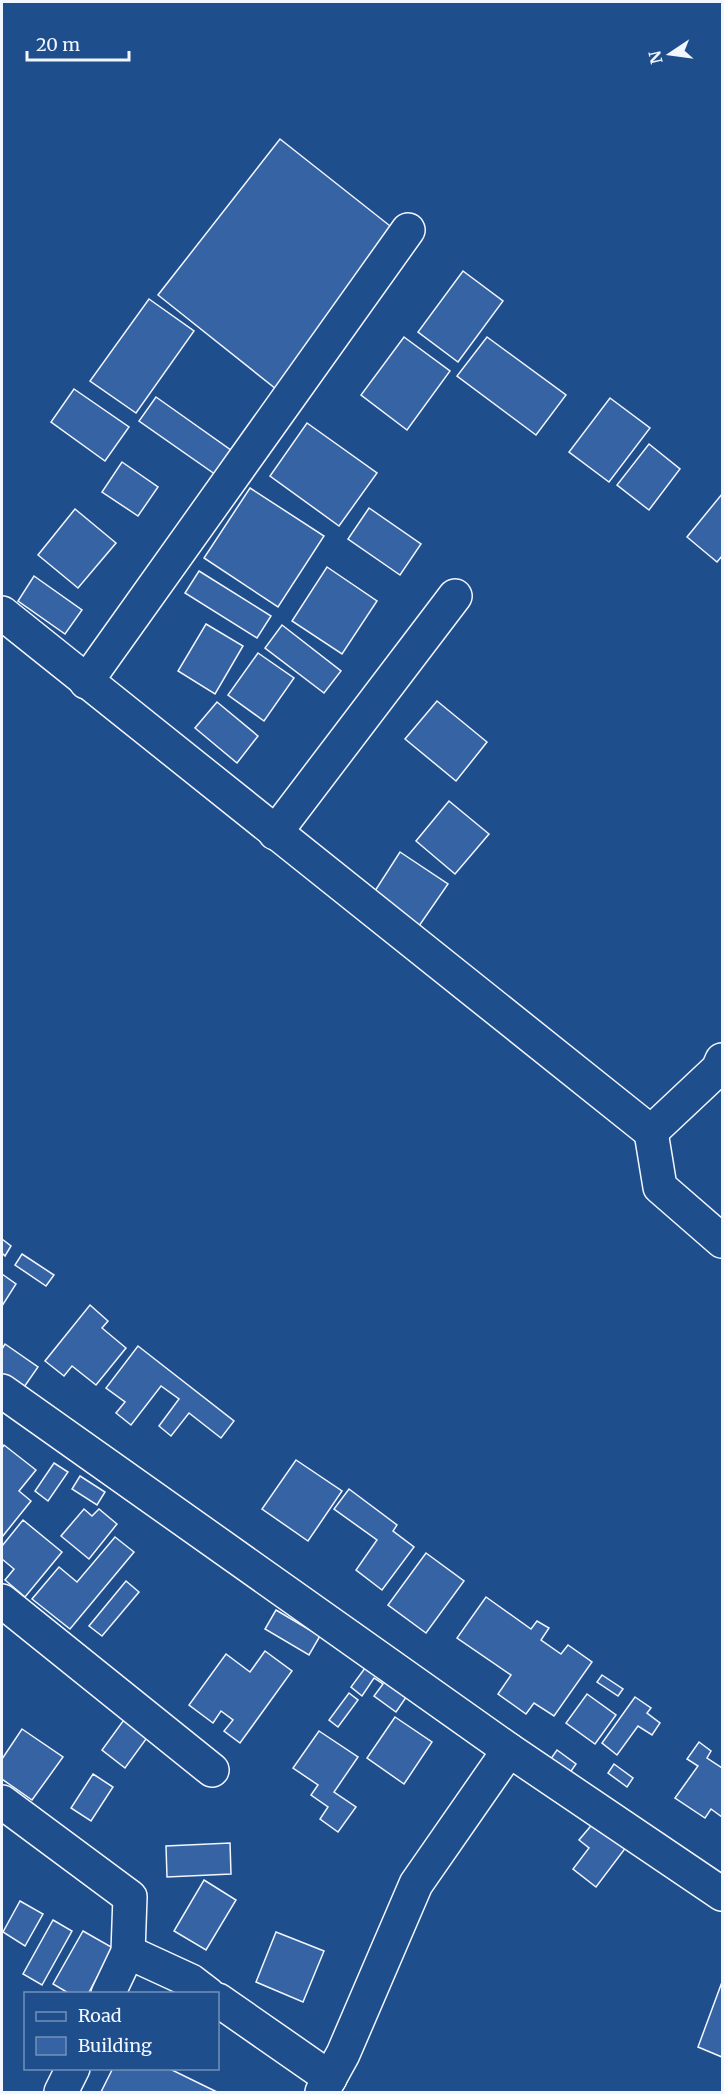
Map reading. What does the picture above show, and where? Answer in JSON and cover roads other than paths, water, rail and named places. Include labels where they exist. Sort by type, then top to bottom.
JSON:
[{"type":"street","points":[[86,682],[408,230]]},
{"type":"street","points":[[275,833],[455,596]]},
{"type":"street","points":[[2,613],[651,1132],[660,1187],[723,1240]]},
{"type":"street","points":[[651,1132],[718,1069],[723,1060]]},
{"type":"street","points":[[2,1391],[509,1750],[723,1894]]},
{"type":"street","points":[[2,1601],[212,1770]]},
{"type":"street","points":[[219,2001],[326,2085],[343,2054],[416,1884],[509,1750]]},
{"type":"street","points":[[2,1802],[130,1897],[128,1952],[109,1992]]},
{"type":"street","points":[[128,1952],[191,1981],[205,1992]]},
{"type":"street","points":[[61,2092],[72,2070]]}]
